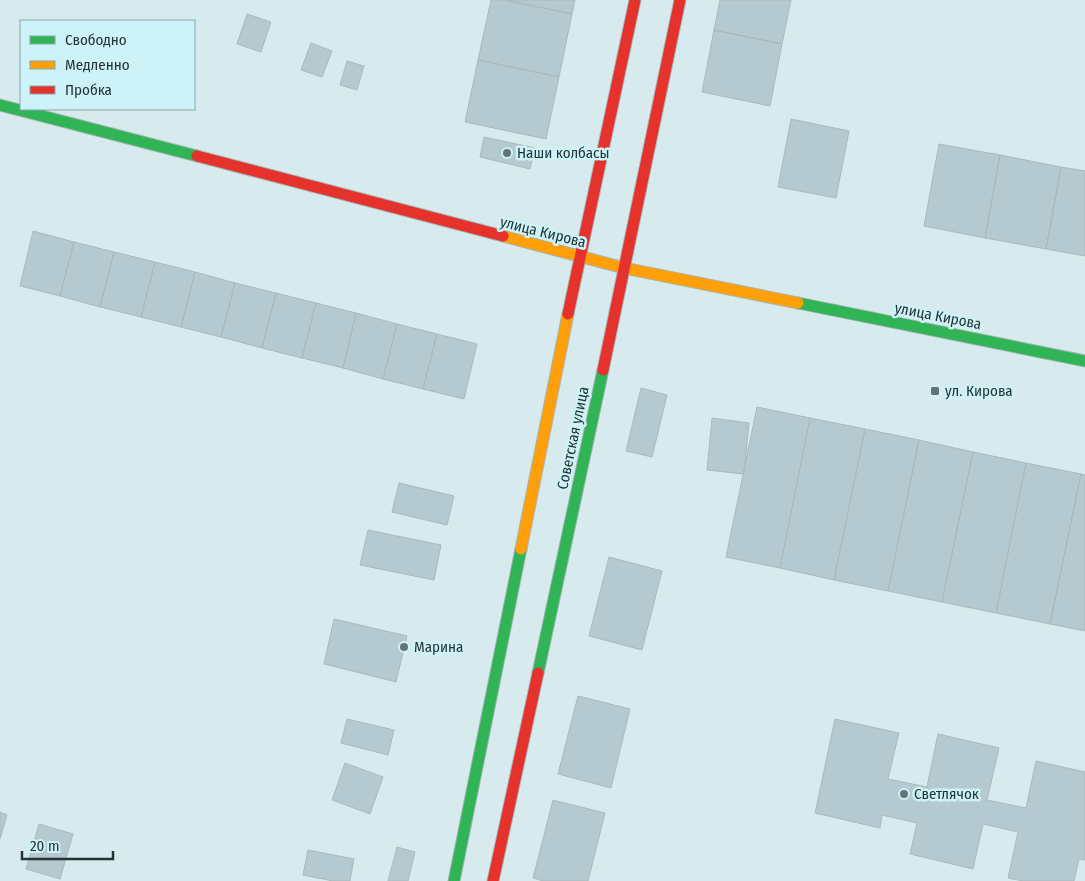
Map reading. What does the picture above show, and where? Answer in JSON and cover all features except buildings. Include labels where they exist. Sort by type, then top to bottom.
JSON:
[{"type":"street","name":"Советская улица","points":[[454,881],[580,256],[635,0]]},
{"type":"street","name":"Советская улица","points":[[493,881],[680,0]]},
{"type":"street","name":"улица Кирова","points":[[0,105],[624,268],[1085,361]]},
{"type":"traffic: fast","points":[[0,105],[197,156]]},
{"type":"traffic: fast","points":[[798,303],[1085,361]]},
{"type":"traffic: fast","points":[[538,673],[603,370]]},
{"type":"traffic: fast","points":[[454,881],[521,549]]},
{"type":"traffic: slow","points":[[503,236],[624,268],[798,303]]},
{"type":"traffic: slow","points":[[521,549],[568,314]]},
{"type":"traffic: jam","points":[[568,314],[635,0]]},
{"type":"traffic: jam","points":[[603,370],[680,0]]},
{"type":"traffic: jam","points":[[197,156],[503,236]]},
{"type":"traffic: jam","points":[[493,881],[538,673]]},
{"type":"place","name":"Наши колбасы","points":[[507,153]]},
{"type":"place","name":"ул. Кирова","points":[[935,391]]},
{"type":"place","name":"Марина","points":[[404,647]]},
{"type":"place","name":"Светлячок","points":[[904,794]]}]
